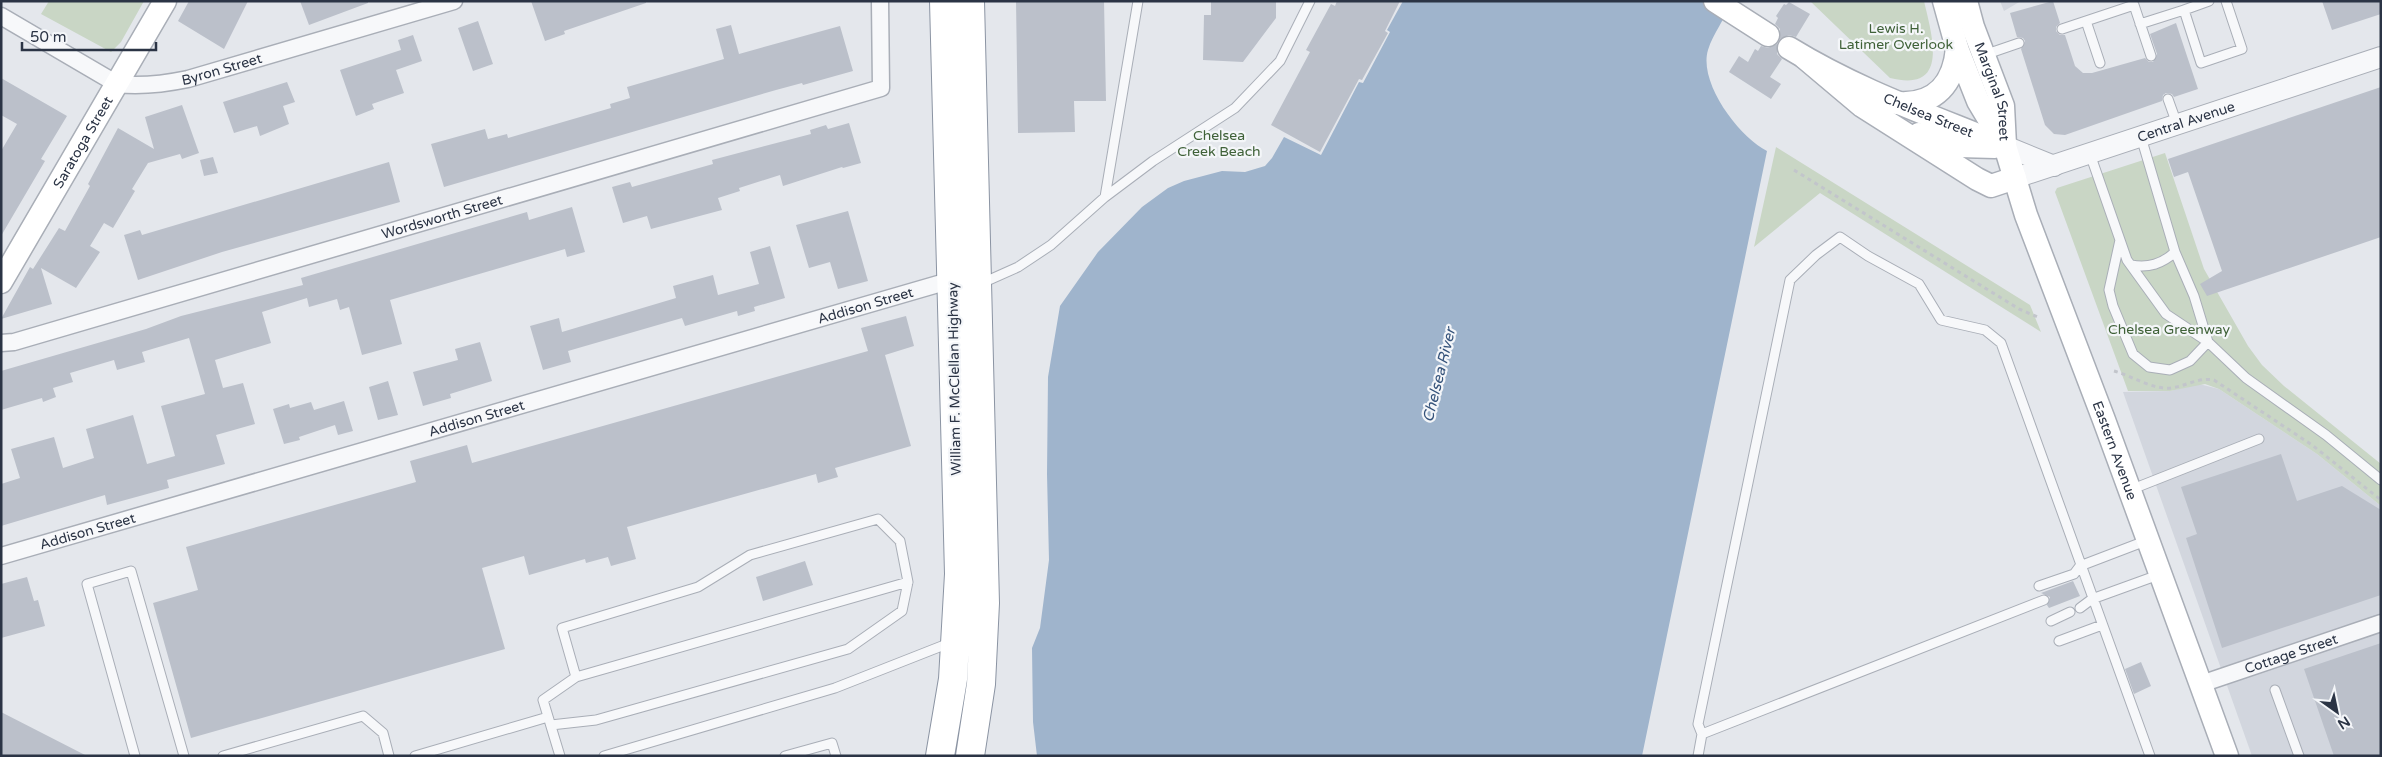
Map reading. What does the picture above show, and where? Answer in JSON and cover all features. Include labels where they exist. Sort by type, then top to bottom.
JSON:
[{"type":"highway","name":"William F. McClellan Highway","points":[[944,1],[965,282],[984,611],[981,676],[970,756]]},
{"type":"highway","name":"William F. McClellan Highway","points":[[940,756],[951,698],[957,640],[970,1]]},
{"type":"main road","name":"Saratoga Street","points":[[1,282],[165,1]]},
{"type":"main road","points":[[1715,1],[1768,35]]},
{"type":"main road","name":"Marginal Street","points":[[1944,1],[1958,48],[1978,101],[2005,146]]},
{"type":"main road","name":"Marginal Street","points":[[1966,1],[2003,106],[2005,146]]},
{"type":"main road","points":[[1895,103],[1914,103],[1941,90],[1955,68],[1958,48]]},
{"type":"main road","name":"Chelsea Street","points":[[1991,186],[1877,116],[1797,53],[1838,76],[1895,103],[2005,146]]},
{"type":"main road","points":[[1877,116],[1908,130],[1960,146],[2005,146]]},
{"type":"main road","name":"Eastern Avenue","points":[[2005,146],[2026,215],[2130,490],[2227,756]]},
{"type":"main road","name":"Central Avenue","points":[[1991,186],[2015,178]]},
{"type":"street","name":"Byron Street","points":[[1,16],[117,84],[152,85],[188,79],[454,1]]},
{"type":"street","name":"Wordsworth Street","points":[[1,343],[23,339],[881,88],[880,1]]},
{"type":"street","name":"Central Avenue","points":[[2015,178],[2381,57]]},
{"type":"street","name":"Chelsea Street","points":[[2005,146],[2054,166]]},
{"type":"street","name":"Addison Street","points":[[1,556],[965,282]]},
{"type":"street","name":"Cottage Street","points":[[2201,684],[2381,623]]},
{"type":"lane","points":[[1105,197],[1138,1]]},
{"type":"lane","points":[[965,282],[1018,266],[1051,245],[1105,197],[1153,161],[1235,108],[1280,61],[1310,1]]},
{"type":"lane","points":[[2140,24],[2209,1]]},
{"type":"lane","points":[[2184,10],[2201,63],[2242,49],[2226,1]]},
{"type":"lane","points":[[2062,29],[2134,5],[2151,56]]},
{"type":"lane","points":[[2086,21],[2100,63]]},
{"type":"lane","points":[[1984,55],[2019,43]]},
{"type":"lane","points":[[2168,99],[2177,125]]},
{"type":"lane","points":[[2141,137],[2175,252],[2194,296],[2208,342]]},
{"type":"lane","points":[[2090,154],[2131,265],[2166,314],[2208,342],[2246,378],[2332,439],[2381,480]]},
{"type":"lane","points":[[1698,756],[1702,734],[1698,724],[1790,280],[1816,255],[1840,237],[1868,256],[1918,284],[1940,320],[1985,330],[2001,343],[2150,756]]},
{"type":"lane","points":[[2120,239],[2109,290],[2113,306],[2133,354],[2149,367],[2170,370],[2190,361],[2208,342]]},
{"type":"lane","points":[[2131,265],[2145,267],[2159,263],[2175,252]]},
{"type":"lane","points":[[2130,490],[2259,439]]},
{"type":"lane","points":[[415,756],[550,721],[596,720],[848,649],[902,611],[908,582],[900,541],[878,519],[750,555],[698,587],[562,628],[576,677]]},
{"type":"lane","points":[[2039,586],[2074,574],[2080,566],[2148,540]]},
{"type":"lane","points":[[135,756],[87,584],[131,571],[184,756]]},
{"type":"lane","points":[[2080,608],[2092,599],[2161,574]]},
{"type":"lane","points":[[560,756],[543,700],[576,677],[908,582]]},
{"type":"lane","points":[[1702,734],[2044,600]]},
{"type":"lane","points":[[2051,621],[2070,612]]},
{"type":"lane","points":[[2059,641],[2102,625]]},
{"type":"lane","points":[[604,756],[835,688],[957,640]]},
{"type":"lane","points":[[2274,690],[2299,756]]},
{"type":"lane","points":[[223,756],[363,716],[383,733],[389,756]]},
{"type":"lane","points":[[785,756],[832,743],[836,756]]},
{"type":"path","points":[[1794,170],[2019,309],[2040,318]]},
{"type":"path","points":[[2114,371],[2163,388],[2173,388],[2207,379],[2214,380],[2312,445],[2381,500]]},
{"type":"shaded area","points":[[2000,1],[2021,1],[2004,11]]},
{"type":"shaded area","points":[[2199,384],[2219,389],[2317,454],[2381,506],[2381,756],[2252,756],[2123,392],[2170,391]]},
{"type":"green space","points":[[49,1],[144,1],[121,42],[111,52],[41,14]]},
{"type":"green space","name":"Lewis H. Latimer Overlook","points":[[1810,1],[1924,1],[1933,45],[1929,69],[1922,77],[1909,80],[1890,78]]},
{"type":"green space","points":[[1776,147],[2030,305],[2041,332],[1820,193],[1754,247]]},
{"type":"green space","name":"Chelsea Greenway","points":[[2165,153],[2204,269],[2248,346],[2262,365],[2284,386],[2381,464],[2381,506],[2317,454],[2219,389],[2205,384],[2170,391],[2128,391],[2055,192],[2057,188]]},
{"type":"water","name":"Chelsea River","points":[[1403,1],[1730,1],[1726,14],[1708,50],[1709,78],[1715,93],[1734,122],[1756,144],[1767,151],[1642,756],[1037,756],[1033,722],[1032,648],[1040,628],[1049,560],[1047,474],[1048,377],[1060,306],[1098,252],[1142,207],[1168,188],[1184,181],[1222,171],[1245,172],[1265,166],[1284,137],[1321,155],[1359,82],[1363,83],[1390,32],[1387,30]]},
{"type":"building","points":[[189,1],[248,1],[224,49],[178,21]]},
{"type":"building","points":[[300,1],[368,1],[368,3],[309,25]]},
{"type":"building","points":[[531,1],[646,1],[646,3],[564,31],[565,34],[545,41]]},
{"type":"building","points":[[1016,1],[1104,1],[1106,101],[1074,101],[1075,132],[1018,133]]},
{"type":"building","points":[[1211,1],[1276,1],[1276,18],[1243,62],[1203,60],[1204,15],[1211,15]]},
{"type":"building","points":[[1337,1],[1400,1],[1385,31],[1388,33],[1362,80],[1359,79],[1320,152],[1271,125],[1310,52],[1306,50],[1331,4],[1335,6]]},
{"type":"building","points":[[2053,1],[2060,23],[2056,27],[2056,31],[2060,35],[2065,35],[2075,66],[2083,73],[2092,73],[2145,58],[2149,62],[2153,62],[2157,54],[2150,34],[2176,23],[2198,89],[2174,97],[2172,94],[2166,93],[2163,95],[2162,101],[2065,135],[2054,134],[2045,125],[2021,49],[2025,41],[2023,38],[2017,37],[2010,13]]},
{"type":"building","points":[[2322,1],[2381,1],[2381,14],[2332,30]]},
{"type":"building","points":[[1789,2],[1810,14],[1796,37],[1789,35],[1780,39],[1780,29],[1775,24],[1778,18],[1776,16],[1784,4],[1786,5]]},
{"type":"building","points":[[478,21],[493,64],[473,71],[458,28]]},
{"type":"building","points":[[731,25],[739,54],[840,26],[853,71],[803,85],[802,83],[776,90],[444,187],[431,144],[485,129],[488,139],[507,134],[508,138],[611,108],[610,104],[630,98],[627,87],[724,59],[716,29]]},
{"type":"building","points":[[413,35],[422,61],[396,70],[404,93],[372,104],[374,109],[356,116],[340,70],[401,50],[398,40]]},
{"type":"building","points":[[1777,44],[1777,54],[1782,59],[1770,77],[1781,84],[1771,99],[1729,72],[1739,56],[1748,62],[1755,49],[1758,51],[1761,46],[1768,48]]},
{"type":"building","points":[[1,78],[67,116],[41,159],[45,161],[1,236],[1,151],[17,124],[1,115]]},
{"type":"building","points":[[287,82],[295,102],[283,106],[289,124],[260,136],[257,126],[234,133],[223,102]]},
{"type":"building","points":[[2381,87],[2381,237],[2207,296],[2200,284],[2222,271],[2188,172],[2174,177],[2168,159]]},
{"type":"building","points":[[182,105],[199,153],[182,159],[180,154],[148,163],[132,189],[135,191],[113,228],[104,223],[90,246],[100,252],[76,288],[41,268],[52,304],[1,319],[30,267],[33,269],[59,228],[65,231],[90,186],[88,184],[118,128],[154,149],[145,117]]},
{"type":"building","points":[[849,123],[861,163],[842,167],[783,186],[780,175],[739,188],[740,191],[718,198],[722,210],[651,229],[647,216],[623,223],[612,187],[630,182],[632,187],[713,164],[712,160],[811,134],[810,130],[826,125],[828,129]]},
{"type":"building","points":[[213,157],[218,173],[204,176],[200,160]]},
{"type":"building","points":[[389,162],[400,202],[222,252],[138,280],[124,235],[140,230],[142,235]]},
{"type":"building","points":[[572,207],[585,252],[567,257],[565,249],[390,300],[402,344],[362,355],[349,307],[340,310],[337,299],[309,307],[307,298],[262,312],[271,343],[215,360],[223,388],[243,383],[255,424],[216,435],[225,464],[167,480],[169,488],[107,505],[105,495],[1,526],[1,484],[20,478],[11,449],[54,437],[63,468],[94,458],[86,429],[133,415],[147,464],[175,456],[161,406],[205,394],[189,338],[142,352],[145,362],[117,370],[114,360],[70,373],[73,382],[53,388],[56,397],[43,402],[42,398],[1,410],[1,371],[146,329],[181,316],[303,285],[301,278],[527,212],[529,220]]},
{"type":"building","points":[[848,211],[868,281],[838,289],[830,262],[809,268],[796,225]]},
{"type":"building","points":[[770,246],[785,298],[754,307],[755,311],[738,316],[737,311],[685,326],[682,318],[568,351],[571,362],[543,370],[530,326],[559,318],[562,332],[676,298],[673,286],[713,275],[718,295],[759,284],[750,252]]},
{"type":"building","points":[[906,316],[914,346],[885,355],[911,446],[835,468],[838,477],[818,483],[816,474],[627,527],[636,559],[611,566],[608,557],[586,563],[585,559],[529,575],[524,556],[482,568],[505,649],[191,738],[153,603],[198,590],[186,547],[416,482],[410,461],[467,445],[472,463],[868,351],[861,328]]},
{"type":"building","points":[[480,342],[492,381],[450,394],[451,398],[423,406],[413,372],[458,360],[455,349]]},
{"type":"building","points":[[388,381],[398,415],[378,420],[369,387]]},
{"type":"building","points":[[344,401],[353,431],[338,435],[335,425],[299,437],[300,440],[284,444],[273,409],[289,404],[290,408],[311,402],[314,410]]},
{"type":"building","points":[[2281,454],[2297,501],[2342,486],[2381,510],[2381,595],[2222,648],[2186,538],[2197,534],[2181,487]]},
{"type":"building","points":[[805,561],[813,585],[763,601],[756,577]]},
{"type":"building","points":[[27,577],[34,601],[38,600],[45,626],[1,638],[1,584]]},
{"type":"building","points":[[2073,581],[2080,596],[2049,608],[2047,605],[2050,597],[2041,593]]},
{"type":"building","points":[[2381,643],[2381,756],[2334,756],[2304,669]]},
{"type":"building","points":[[2141,662],[2151,686],[2134,694],[2125,669]]},
{"type":"building","points":[[1,712],[87,756],[1,756]]},
{"type":"park label","name":"Chelsea Creek Beach","points":[[1219,144]]}]
